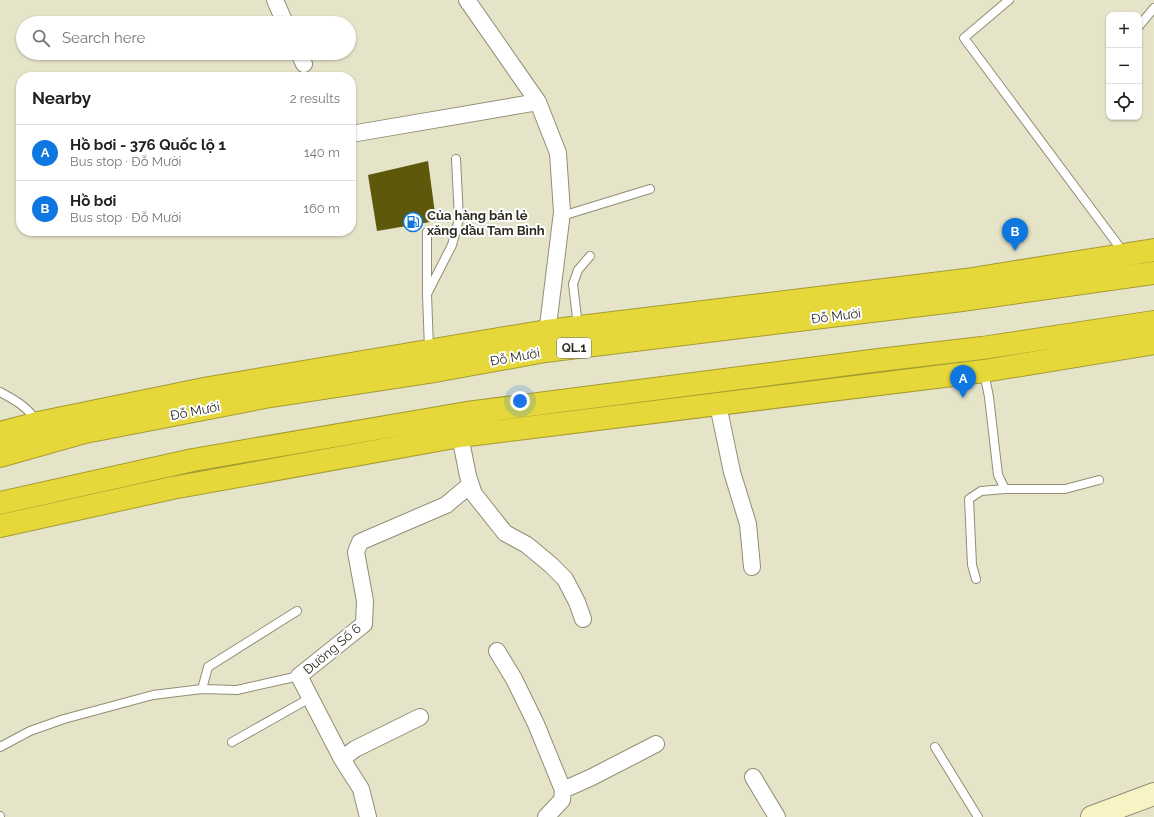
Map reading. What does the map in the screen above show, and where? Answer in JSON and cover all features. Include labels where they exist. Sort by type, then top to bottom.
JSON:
[{"type":"highway","name":"Đỗ Mười","points":[[546,341],[578,326],[966,280],[1154,250]]},
{"type":"highway","name":"Đỗ Mười","points":[[0,456],[85,432],[298,392],[429,361],[546,341],[962,300],[1154,273]]},
{"type":"highway","points":[[0,504],[193,460],[467,413],[982,348],[1154,322]]},
{"type":"highway","points":[[0,526],[172,488],[460,436],[984,371],[1154,343]]},
{"type":"highway","name":"Đỗ Mười","points":[[0,433],[38,423],[210,388],[317,370],[429,361]]},
{"type":"highway","points":[[298,392],[317,370]]},
{"type":"street","points":[[275,0],[282,16]]},
{"type":"street","points":[[467,0],[538,102],[558,153],[562,216],[546,341]]},
{"type":"street","points":[[356,133],[538,102]]},
{"type":"street","points":[[718,405],[732,472],[748,524],[752,568]]},
{"type":"street","points":[[460,436],[470,485],[474,494],[505,533],[527,545],[565,579],[577,602],[583,620]]},
{"type":"street","name":"Đường Số 6","points":[[368,817],[361,789],[342,759],[299,676],[364,624],[365,601],[356,552],[360,542],[446,505],[470,485]]},
{"type":"street","points":[[497,651],[514,679],[536,724],[563,790],[562,800],[546,817]]},
{"type":"street","points":[[342,759],[355,748],[420,717]]},
{"type":"street","points":[[563,790],[592,777],[656,744]]},
{"type":"street","points":[[753,777],[777,817]]},
{"type":"street","points":[[1092,817],[1154,794]]},
{"type":"lane","points":[[1009,0],[964,38],[1125,255]]},
{"type":"lane","points":[[1142,22],[1154,8]]},
{"type":"lane","points":[[427,294],[452,245],[459,219],[456,159]]},
{"type":"lane","points":[[562,216],[650,189]]},
{"type":"lane","points":[[427,232],[429,361]]},
{"type":"lane","points":[[578,326],[573,284],[578,270],[590,256]]},
{"type":"lane","points":[[984,371],[989,397],[998,475],[1004,489]]},
{"type":"lane","points":[[0,392],[15,399],[31,412],[38,423]]},
{"type":"lane","points":[[976,579],[972,565],[969,500],[981,491],[1004,489],[1065,489],[1099,480]]},
{"type":"lane","points":[[202,688],[208,667],[297,611]]},
{"type":"lane","points":[[0,747],[30,731],[64,719],[153,695],[202,688],[237,690],[299,676]]},
{"type":"lane","points":[[232,742],[310,698]]},
{"type":"lane","points":[[934,748],[978,817]]},
{"type":"building","points":[[428,161],[436,221],[377,231],[368,175]]},
{"type":"place","name":"Của hàng bán lẻ xăng dầu Tam Bình","points":[[413,222]]},
{"type":"place","name":"Hồ bơi","points":[[1015,251]]},
{"type":"place","name":"Hồ bơi - 376 Quốc lộ 1","points":[[963,398]]}]
